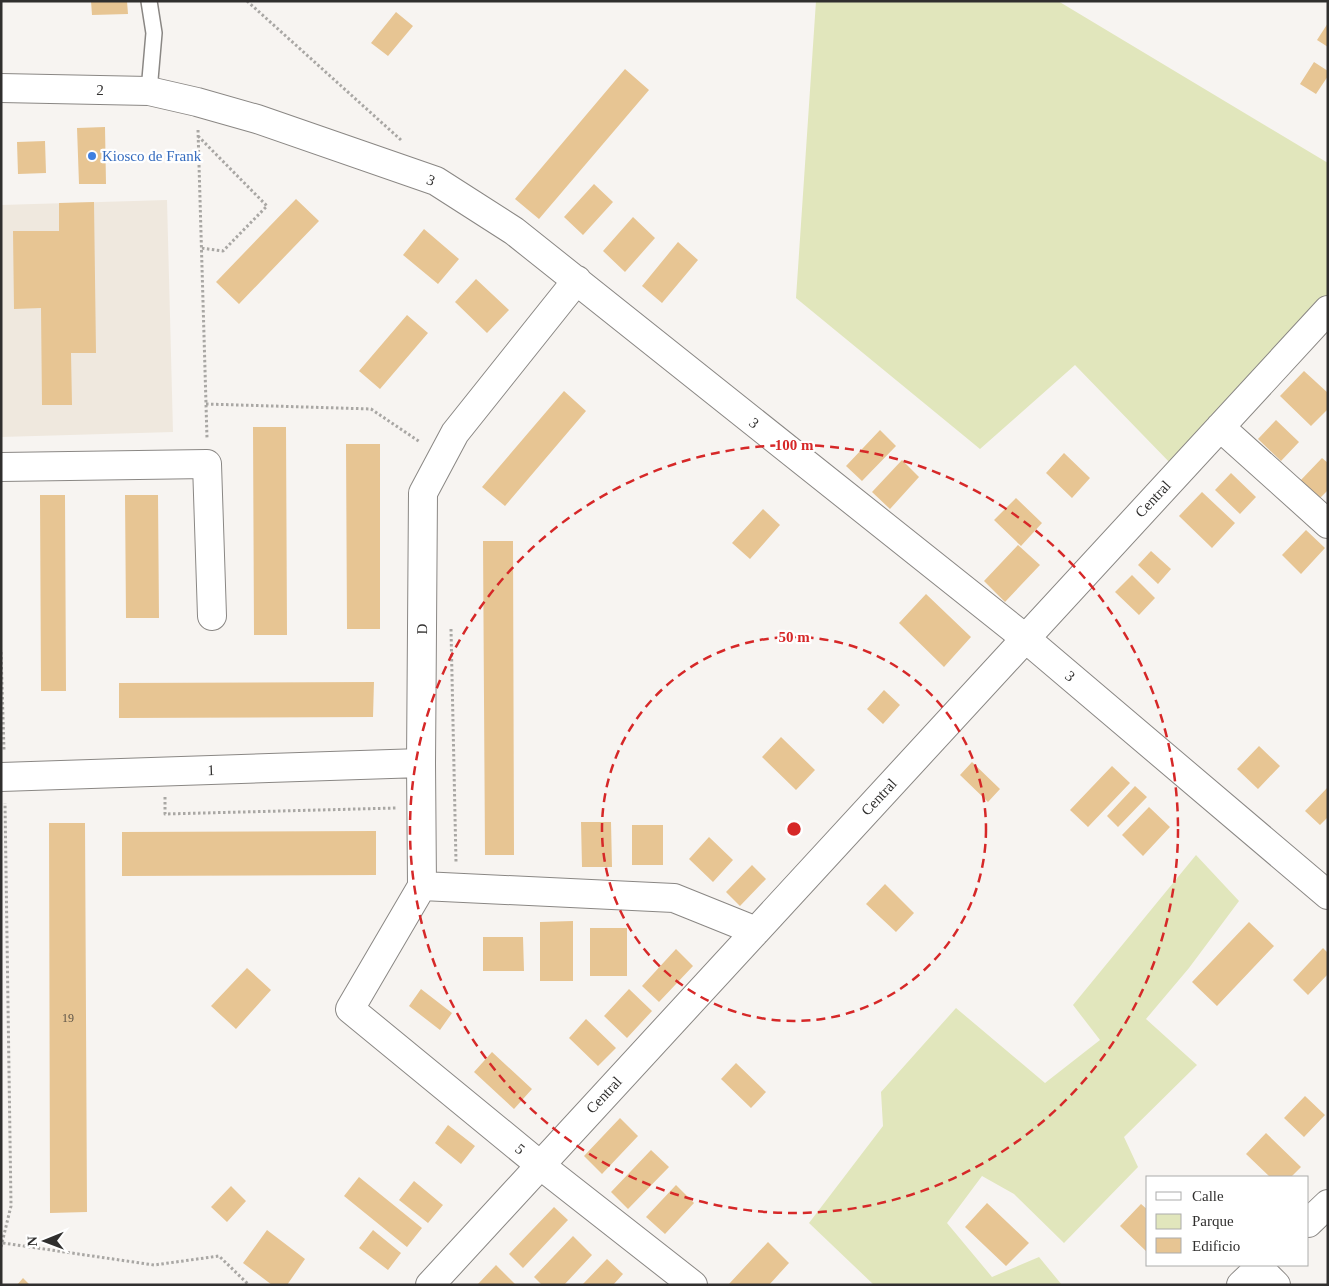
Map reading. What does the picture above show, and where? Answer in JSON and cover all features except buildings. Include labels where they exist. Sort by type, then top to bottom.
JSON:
[{"type":"street","name":"2","points":[[1,88],[149,90],[197,102]]},
{"type":"street","name":"3","points":[[197,102],[258,119],[436,181],[514,231],[1025,638],[1328,895]]},
{"type":"street","name":"D","points":[[422,886],[423,492],[455,433],[576,280]]},
{"type":"street","name":"Central","points":[[430,1285],[1328,310]]},
{"type":"street","points":[[1220,427],[1328,524]]},
{"type":"street","points":[[1,467],[207,464],[212,616]]},
{"type":"street","name":"1","points":[[2,776],[421,763]]},
{"type":"street","points":[[422,886],[674,898],[756,930]]},
{"type":"street","name":"5","points":[[422,886],[350,1009],[540,1165],[693,1285]]},
{"type":"street","points":[[1309,1222],[1328,1204]]},
{"type":"lane","points":[[149,1],[154,34],[149,90]]},
{"type":"path","points":[[248,1],[403,142]]},
{"type":"path","points":[[197,102],[207,464]]},
{"type":"path","points":[[198,136],[267,206],[223,251],[201,248]]},
{"type":"path","points":[[206,404],[371,409],[442,458]]},
{"type":"path","points":[[451,621],[456,888]]},
{"type":"path","points":[[1,652],[11,1206],[1,1247]]},
{"type":"path","points":[[166,790],[165,814],[374,807],[422,808]]},
{"type":"path","points":[[3,1243],[154,1265],[219,1256],[249,1285]]},
{"type":"shaded area","points":[[167,200],[173,432],[1,437],[1,205]]},
{"type":"green space","points":[[816,1],[1058,1],[1328,163],[1328,305],[1174,467],[1075,365],[980,449],[796,298]]},
{"type":"green space","points":[[1196,855],[1239,901],[1189,968],[1146,1019],[1197,1065],[1124,1137],[1138,1167],[1064,1243],[1014,1194],[982,1176],[947,1223],[992,1277],[1039,1257],[1062,1285],[874,1285],[809,1223],[883,1126],[881,1092],[956,1008],[1045,1083],[1100,1040],[1073,1005]]},
{"type":"place","name":"Kiosco de Frank","points":[[92,156]]}]
